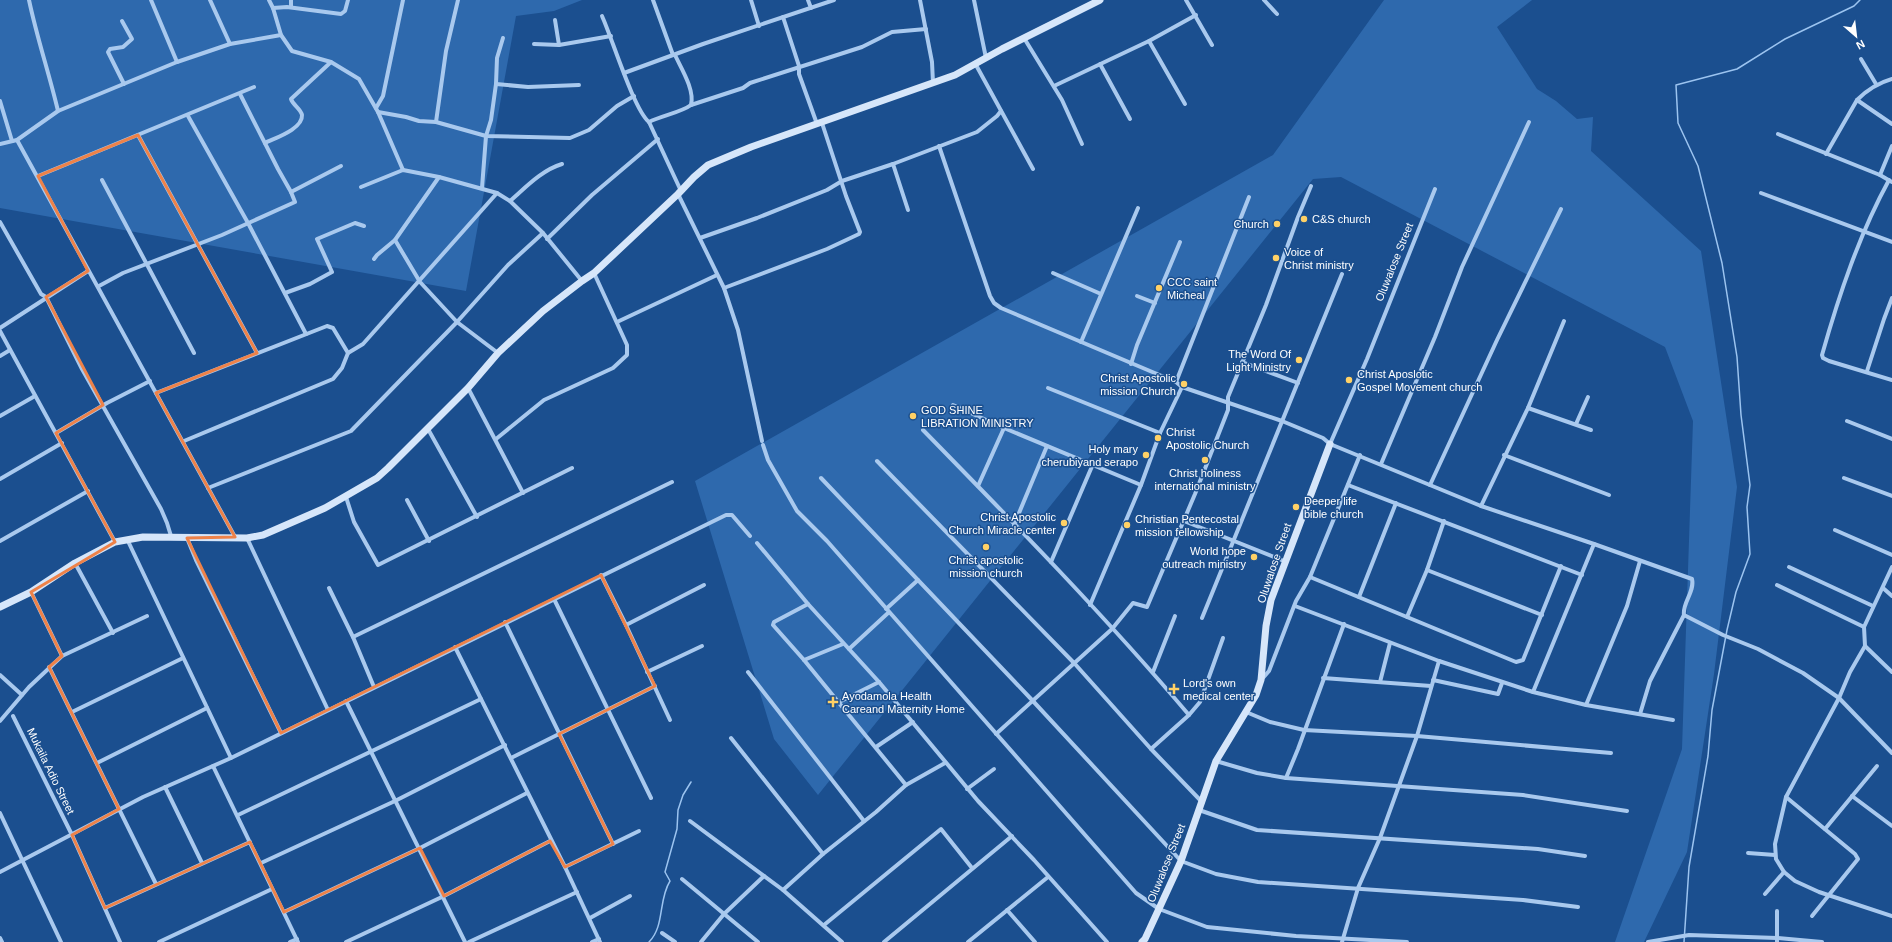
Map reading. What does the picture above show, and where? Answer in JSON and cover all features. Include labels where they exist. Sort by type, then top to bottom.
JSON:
[{"type":"street","points":[[29,0],[37,37],[58,111]]},
{"type":"street","points":[[151,0],[177,62]]},
{"type":"street","points":[[210,0],[230,44]]},
{"type":"street","points":[[269,0],[281,35],[292,51],[331,62],[359,79],[377,110],[404,170]]},
{"type":"street","points":[[291,7],[292,0]]},
{"type":"street","points":[[273,8],[291,7],[341,14],[345,11],[348,0]]},
{"type":"street","points":[[377,110],[383,96],[403,0]]},
{"type":"street","points":[[436,122],[446,51],[458,0]]},
{"type":"street","points":[[653,0],[674,55],[688,84],[692,98],[691,106]]},
{"type":"street","points":[[751,0],[759,26]]},
{"type":"street","points":[[808,0],[811,8]]},
{"type":"street","points":[[624,73],[834,0]]},
{"type":"street","points":[[920,0],[934,83]]},
{"type":"street","points":[[974,0],[986,58]]},
{"type":"street","points":[[0,607],[31,592],[75,563],[115,542],[126,539],[171,536],[187,538],[248,538],[281,528],[318,512],[346,497],[377,478],[468,388],[498,353],[543,311],[582,280],[594,273],[680,192],[694,176],[708,165],[751,147],[820,124],[955,75],[1100,0]]},
{"type":"street","points":[[1186,0],[1212,45]]},
{"type":"street","points":[[1264,0],[1277,14]]},
{"type":"street","points":[[1054,86],[1148,41],[1196,15]]},
{"type":"street","points":[[602,16],[634,96],[643,115],[650,122],[700,238],[724,288],[738,330],[768,460],[797,511],[827,541],[1136,893],[1159,909],[1207,927],[1342,940],[1406,942]]},
{"type":"street","points":[[724,288],[857,237],[860,232],[820,124],[799,74],[799,66],[783,17]]},
{"type":"street","points":[[555,20],[559,45]]},
{"type":"street","points":[[122,21],[132,40],[123,47],[110,49],[108,52],[124,84]]},
{"type":"street","points":[[650,122],[673,112],[742,88],[750,83],[862,47],[892,32],[926,29]]},
{"type":"street","points":[[0,144],[18,140],[58,111],[177,62],[230,44],[281,35]]},
{"type":"street","points":[[534,44],[559,45],[611,36]]},
{"type":"street","points":[[482,188],[486,136],[491,120],[496,84],[497,58],[503,38]]},
{"type":"street","points":[[1024,38],[1036,60],[1054,86],[1082,144]]},
{"type":"street","points":[[1148,41],[1185,104]]},
{"type":"street","points":[[1861,59],[1876,84]]},
{"type":"street","points":[[265,143],[295,129],[301,121],[302,114],[291,99],[331,62]]},
{"type":"street","points":[[976,64],[1033,169]]},
{"type":"street","points":[[1100,64],[1130,119]]},
{"type":"street","points":[[1826,154],[1857,100],[1864,92],[1876,84],[1892,79]]},
{"type":"street","points":[[496,84],[528,86],[579,85]]},
{"type":"street","points":[[38,176],[188,116],[254,87]]},
{"type":"street","points":[[99,286],[123,272],[197,244],[295,202],[292,192],[240,94]]},
{"type":"street","points":[[377,110],[419,121],[436,122],[486,136],[570,138],[589,130],[618,106],[634,96]]},
{"type":"street","points":[[1857,100],[1892,124]]},
{"type":"street","points":[[0,101],[12,141]]},
{"type":"street","points":[[700,238],[757,218],[827,190],[842,181],[893,164],[977,132],[998,116],[1001,111]]},
{"type":"street","points":[[188,116],[248,223],[306,334]]},
{"type":"street","points":[[1381,464],[1462,268],[1529,122]]},
{"type":"street","points":[[1778,134],[1880,175],[1890,181],[1876,204],[1840,292],[1822,355],[1823,358],[1829,361],[1867,371],[1892,380]]},
{"type":"street","points":[[138,135],[257,353]]},
{"type":"street","points":[[18,140],[88,271],[99,286],[156,393],[184,441],[235,538]]},
{"type":"street","points":[[547,239],[592,195],[658,140]]},
{"type":"street","points":[[939,146],[990,296],[994,303],[1014,315],[1176,382],[1182,387],[1282,421],[1323,438],[1330,444],[1360,455],[1481,506],[1692,579],[1692,586],[1684,609],[1684,615],[1650,681],[1640,714]]},
{"type":"street","points":[[1880,175],[1892,146]]},
{"type":"street","points":[[510,201],[542,174],[562,164]]},
{"type":"street","points":[[893,164],[908,210]]},
{"type":"street","points":[[292,192],[341,166]]},
{"type":"street","points":[[361,187],[404,170],[439,177],[497,193],[510,201],[543,233],[582,280]]},
{"type":"street","points":[[374,259],[395,240],[439,177]]},
{"type":"street","points":[[102,180],[194,353]]},
{"type":"street","points":[[996,734],[1112,629],[1132,603],[1147,606],[1184,521],[1228,410],[1228,397],[1268,301],[1298,217],[1311,186]]},
{"type":"street","name":"Oluwalose Street","points":[[1142,942],[1145,939],[1181,861],[1216,761],[1256,695],[1261,680],[1268,613],[1284,561],[1330,444],[1367,359],[1435,189]]},
{"type":"street","points":[[184,441],[234,419],[326,383],[338,373],[348,354],[363,344],[420,282],[497,193]]},
{"type":"street","points":[[1761,194],[1892,242]]},
{"type":"street","points":[[1176,382],[1249,197]]},
{"type":"street","points":[[1081,342],[1138,208]]},
{"type":"street","points":[[1430,485],[1560,209]]},
{"type":"street","points":[[0,222],[41,294],[46,297],[103,405],[161,509],[171,536]]},
{"type":"street","points":[[285,294],[310,284],[332,272],[316,240],[355,224],[364,226]]},
{"type":"street","points":[[208,488],[351,431],[458,322],[508,265],[543,233]]},
{"type":"street","points":[[395,240],[420,282],[458,322],[498,353]]},
{"type":"street","points":[[1131,364],[1137,345],[1180,242]]},
{"type":"street","points":[[88,271],[46,297],[0,330],[115,542]]},
{"type":"street","points":[[496,439],[544,400],[613,368],[622,361],[628,351],[617,322],[594,273]]},
{"type":"street","points":[[1053,273],[1101,294]]},
{"type":"street","points":[[1202,618],[1342,274]]},
{"type":"street","points":[[617,322],[699,285],[717,275]]},
{"type":"street","points":[[1137,296],[1155,303]]},
{"type":"street","points":[[1867,371],[1892,298]]},
{"type":"street","points":[[1878,318],[1884,319]]},
{"type":"street","points":[[1481,506],[1504,455],[1528,408],[1564,321]]},
{"type":"street","points":[[156,393],[327,326],[333,328],[348,354]]},
{"type":"street","points":[[0,356],[10,350]]},
{"type":"street","points":[[1242,362],[1298,383]]},
{"type":"street","points":[[56,433],[103,405],[150,381]]},
{"type":"street","points":[[1090,605],[1141,485],[1160,433],[1182,387]]},
{"type":"street","points":[[468,388],[523,493]]},
{"type":"street","points":[[1048,388],[1160,433]]},
{"type":"street","points":[[0,416],[35,396]]},
{"type":"street","points":[[1576,424],[1588,397]]},
{"type":"street","points":[[953,405],[1141,485]]},
{"type":"street","points":[[1528,408],[1591,430]]},
{"type":"street","points":[[1847,421],[1892,439]]},
{"type":"street","points":[[978,486],[1004,428]]},
{"type":"street","points":[[428,429],[477,517]]},
{"type":"street","points":[[923,430],[1051,562],[1153,672],[1189,715]]},
{"type":"street","points":[[0,479],[62,443]]},
{"type":"street","points":[[1014,525],[1047,446]]},
{"type":"street","points":[[1261,680],[1269,671],[1296,606],[1299,594],[1310,578],[1360,455]]},
{"type":"street","points":[[1504,455],[1609,495]]},
{"type":"street","points":[[877,461],[1075,664],[1200,806],[1257,830],[1538,849],[1585,856]]},
{"type":"street","points":[[1051,562],[1093,464]]},
{"type":"street","points":[[346,497],[354,522],[378,565],[477,517],[572,468]]},
{"type":"street","points":[[821,478],[1032,700],[1181,861],[1216,874],[1258,882],[1523,900],[1578,907]]},
{"type":"street","points":[[1844,478],[1892,496]]},
{"type":"street","points":[[353,637],[672,482]]},
{"type":"street","points":[[1348,485],[1582,575]]},
{"type":"street","points":[[0,541],[88,491]]},
{"type":"street","points":[[407,500],[429,540]]},
{"type":"street","points":[[1359,597],[1396,503]]},
{"type":"street","points":[[0,872],[119,809],[231,758],[505,622],[554,600],[601,575],[726,515],[732,515],[750,536]]},
{"type":"street","points":[[1184,521],[1284,561]]},
{"type":"street","points":[[1406,617],[1427,570],[1444,521]]},
{"type":"street","points":[[1835,530],[1892,555]]},
{"type":"street","points":[[187,538],[196,560],[281,733]]},
{"type":"street","points":[[248,538],[328,710]]},
{"type":"street","points":[[126,539],[231,758]]},
{"type":"street","points":[[757,543],[843,644],[879,682],[967,789],[1012,836],[1107,942]]},
{"type":"street","points":[[1533,692],[1594,544]]},
{"type":"street","points":[[1586,705],[1627,606],[1640,561]]},
{"type":"street","points":[[75,563],[113,633]]},
{"type":"street","points":[[1310,578],[1516,662],[1523,660],[1561,566]]},
{"type":"street","points":[[1789,567],[1873,606]]},
{"type":"street","points":[[1892,567],[1864,627],[1865,646],[1850,672],[1839,698],[1786,797],[1776,831],[1775,855],[1784,872],[1795,882],[1892,916]]},
{"type":"street","points":[[1427,570],[1542,615]]},
{"type":"street","points":[[601,575],[670,720]]},
{"type":"street","points":[[849,649],[918,580]]},
{"type":"street","points":[[626,625],[704,585]]},
{"type":"street","points":[[1777,585],[1864,627]]},
{"type":"street","points":[[329,588],[353,637],[374,687]]},
{"type":"street","points":[[1883,588],[1892,596]]},
{"type":"street","points":[[31,592],[62,656]]},
{"type":"street","points":[[554,600],[651,798]]},
{"type":"street","points":[[808,604],[773,624],[839,702],[906,785]]},
{"type":"street","points":[[1296,606],[1390,643],[1502,683],[1586,705],[1673,720]]},
{"type":"street","points":[[1684,615],[1732,640],[1758,649],[1803,673],[1839,698],[1892,752]]},
{"type":"street","points":[[0,721],[22,695],[62,656],[147,616]]},
{"type":"street","points":[[1153,672],[1175,616]]},
{"type":"street","points":[[505,622],[613,844]]},
{"type":"street","points":[[1286,778],[1344,624]]},
{"type":"street","points":[[1151,749],[1189,715],[1200,702],[1223,638]]},
{"type":"street","points":[[1380,682],[1390,643]]},
{"type":"street","points":[[804,660],[843,644]]},
{"type":"street","points":[[647,672],[702,646]]},
{"type":"street","points":[[1865,646],[1892,672]]},
{"type":"street","points":[[455,647],[505,745],[550,841],[565,867],[590,918],[599,940],[592,942]]},
{"type":"street","points":[[72,712],[184,658]]},
{"type":"street","points":[[1342,940],[1358,888],[1380,838],[1417,736],[1439,661]]},
{"type":"street","points":[[49,667],[156,884]]},
{"type":"street","points":[[748,672],[864,821]]},
{"type":"street","points":[[0,675],[22,695]]},
{"type":"street","points":[[1323,678],[1431,686]]},
{"type":"street","points":[[1433,680],[1498,694],[1502,683]]},
{"type":"street","points":[[839,702],[879,682]]},
{"type":"street","points":[[511,758],[654,686]]},
{"type":"street","points":[[238,815],[481,699]]},
{"type":"street","points":[[346,701],[444,896],[465,942]]},
{"type":"street","points":[[97,763],[207,708]]},
{"type":"street","points":[[1245,712],[1270,722],[1304,730],[1417,736],[1610,753]]},
{"type":"street","name":"Mukaila Adio Street","points":[[14,716],[72,835],[120,942]]},
{"type":"street","points":[[876,747],[913,722]]},
{"type":"street","points":[[731,738],[823,854]]},
{"type":"street","points":[[261,863],[395,800],[505,745]]},
{"type":"street","points":[[1216,761],[1257,773],[1286,778],[1523,795],[1627,811]]},
{"type":"street","points":[[783,890],[823,854],[906,785],[945,762]]},
{"type":"street","points":[[213,766],[298,941],[290,942]]},
{"type":"street","points":[[1825,829],[1877,766]]},
{"type":"street","points":[[967,789],[994,769]]},
{"type":"street","points":[[165,787],[202,863]]},
{"type":"street","points":[[284,912],[420,848],[527,793]]},
{"type":"street","points":[[1852,796],[1892,826]]},
{"type":"street","points":[[1786,797],[1855,854],[1858,859],[1812,916]]},
{"type":"street","points":[[0,813],[61,942]]},
{"type":"street","points":[[690,821],[783,890],[842,942]]},
{"type":"street","points":[[824,925],[941,829],[972,868]]},
{"type":"street","points":[[565,867],[639,831]]},
{"type":"street","points":[[884,942],[1012,836]]},
{"type":"street","points":[[346,942],[444,896],[550,841]]},
{"type":"street","points":[[105,908],[250,842]]},
{"type":"street","points":[[1748,853],[1775,855]]},
{"type":"street","points":[[1765,894],[1784,872]]},
{"type":"street","points":[[701,942],[724,914],[764,876]]},
{"type":"street","points":[[968,942],[1048,877]]},
{"type":"street","points":[[682,879],[758,942]]},
{"type":"street","points":[[159,942],[272,889]]},
{"type":"street","points":[[469,942],[577,892]]},
{"type":"street","points":[[590,918],[630,896]]},
{"type":"street","points":[[1007,910],[1035,942]]},
{"type":"street","points":[[1777,911],[1777,940]]},
{"type":"street","points":[[662,933],[675,942]]},
{"type":"street","points":[[1648,942],[1689,935],[1822,942]]},
{"type":"street","points":[[0,938],[2,942]]},
{"type":"highlighted area","points":[[138,135],[257,353],[156,393],[235,537],[187,538],[281,733],[601,575],[655,686],[559,734],[613,844],[565,867],[550,841],[444,896],[420,848],[284,912],[250,842],[105,908],[72,835],[119,809],[49,667],[62,656],[31,592],[115,542],[56,433],[103,405],[46,297],[88,271],[38,176]]},
{"type":"shaded area","points":[[0,0],[582,0],[554,11],[516,16],[466,291],[0,208]]},
{"type":"shaded area","points":[[1384,0],[1532,0],[1497,27],[1537,89],[1556,101],[1577,119],[1593,117],[1591,151],[1701,251],[1737,487],[1714,674],[1687,852],[1644,942],[1615,942],[1682,749],[1693,421],[1665,347],[1341,177],[1313,179],[818,795],[774,739],[695,481],[1273,155]]},
{"type":"waterway","points":[[1684,942],[1689,867],[1708,756],[1712,710],[1727,630],[1736,592],[1750,554],[1747,507],[1750,485],[1741,415],[1737,357],[1722,263],[1698,166],[1678,123],[1676,85],[1737,69],[1785,39],[1854,6],[1860,0]]},
{"type":"waterway","points":[[649,942],[654,936],[660,921],[664,896],[670,881],[665,872],[677,829],[678,810],[683,795],[691,782]]},
{"type":"place","name":"C&S church","points":[[1304,219]]},
{"type":"place","name":"Church","points":[[1277,224]]},
{"type":"place","name":"Voice of Christ ministry","points":[[1276,258]]},
{"type":"place","name":"CCC saint Micheal","points":[[1159,288]]},
{"type":"place","name":"The Word Of Light Ministry","points":[[1299,360]]},
{"type":"place","name":"Christ Aposlotic Gospel Movement church","points":[[1349,380]]},
{"type":"place","name":"Christ Apostolic mission Church","points":[[1184,384]]},
{"type":"place","name":"GOD SHINE LIBRATION MINISTRY","points":[[913,416]]},
{"type":"place","name":"Christ Apostolic Church","points":[[1158,438]]},
{"type":"place","name":"Holy mary cherubiyand serapo","points":[[1146,455]]},
{"type":"place","name":"Christ holiness international ministry","points":[[1205,460]]},
{"type":"place","name":"Deeper life bible church","points":[[1296,507]]},
{"type":"place","name":"Christ Apostolic Church Miracle center","points":[[1064,523]]},
{"type":"place","name":"Christian Pentecostal mission fellowship","points":[[1127,525]]},
{"type":"place","name":"Christ apostolic mission church","points":[[986,547]]},
{"type":"place","name":"World hope outreach ministry","points":[[1254,557]]},
{"type":"place","name":"Lord's own medical center","points":[[1174,689]]},
{"type":"place","name":"Ayodamola Health Careand Maternity Home","points":[[833,702]]}]
